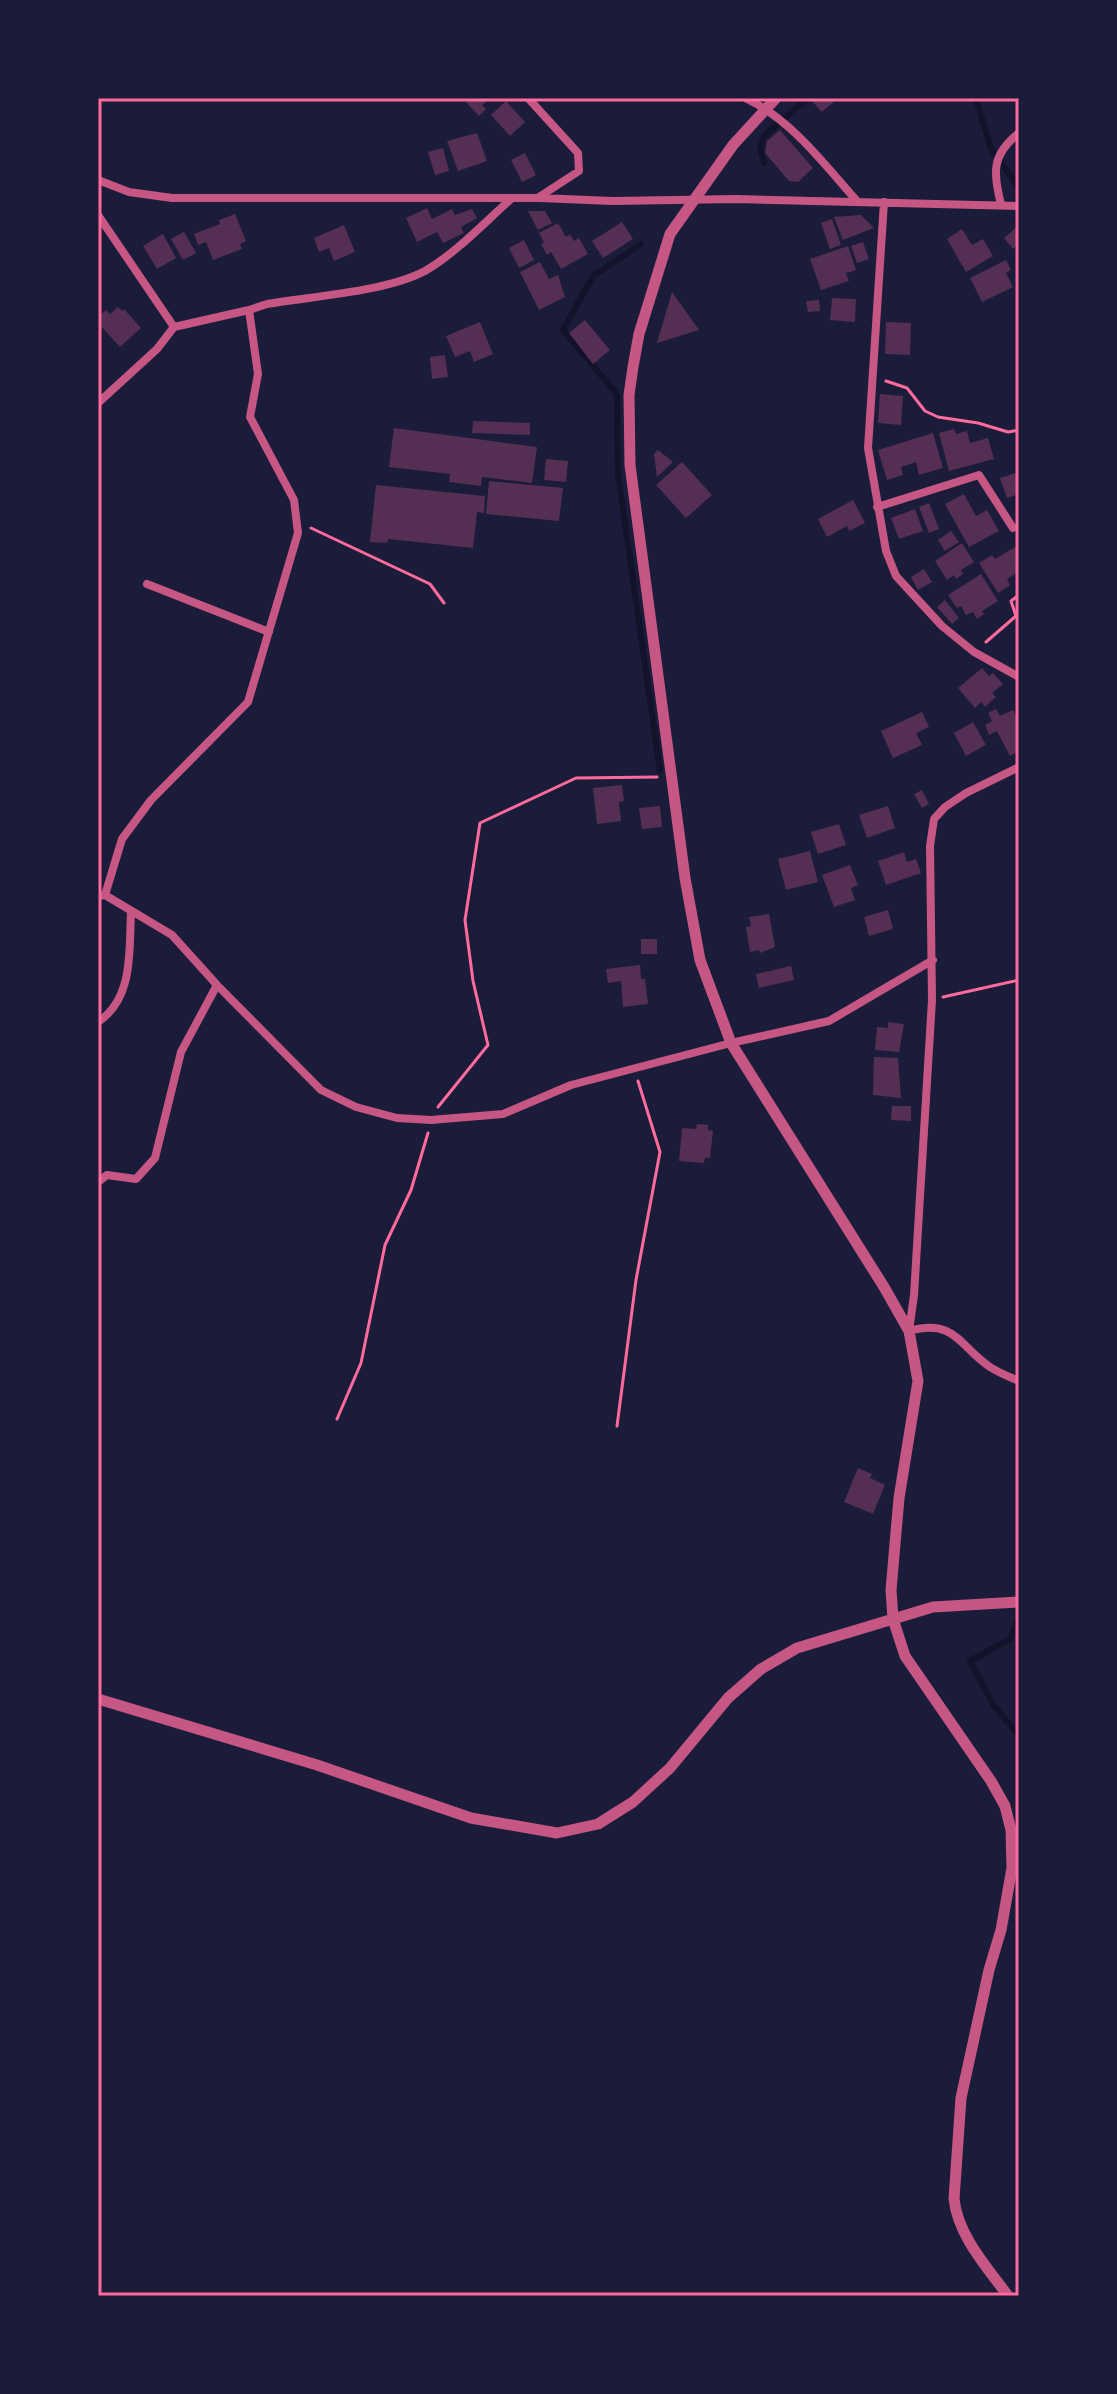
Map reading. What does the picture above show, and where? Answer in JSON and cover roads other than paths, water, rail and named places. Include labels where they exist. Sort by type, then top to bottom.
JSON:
[{"type":"street","points":[[528,98],[578,153],[579,171],[539,198]]},
{"type":"street","points":[[745,98],[765,108],[792,129],[857,201]]},
{"type":"street","points":[[776,98],[733,145],[670,234],[639,334],[629,395],[630,465],[685,878],[700,960],[731,1043],[909,1331]]},
{"type":"street","points":[[1001,205],[994,172],[1000,155],[1019,133]]},
{"type":"street","points":[[98,180],[129,192],[172,198],[695,199],[1019,206]]},
{"type":"street","points":[[98,403],[157,349],[174,327],[267,304],[397,283],[426,270],[447,255],[511,199]]},
{"type":"street","points":[[884,202],[868,448],[886,551],[896,576],[942,626],[974,652],[1019,677]]},
{"type":"street","points":[[98,215],[174,327]]},
{"type":"street","points":[[249,310],[258,374],[250,417],[294,500],[298,533],[248,702],[151,800],[122,839],[102,896],[172,935],[321,1090],[356,1107],[397,1118],[431,1120],[503,1114],[571,1085],[829,1021],[933,960]]},
{"type":"street","points":[[877,507],[979,475],[1013,528]]},
{"type":"street","points":[[147,584],[269,632]]},
{"type":"street","points":[[1008,2296],[966,2236],[955,2214],[954,2199],[961,2098],[989,1970],[1001,1930],[1012,1868],[1011,1830],[1005,1806],[991,1781],[905,1656],[893,1619],[891,1590],[899,1498],[918,1381],[909,1331],[914,1295],[932,1000],[930,846],[934,819],[966,793],[1019,767]]},
{"type":"street","points":[[98,1022],[105,1018],[127,983],[131,912]]},
{"type":"street","points":[[98,1182],[107,1175],[136,1179],[155,1158],[181,1052],[217,985]]},
{"type":"street","points":[[909,1331],[925,1327],[948,1331],[960,1338],[990,1367],[1019,1381]]},
{"type":"street","points":[[98,1699],[317,1765],[471,1818],[557,1833],[598,1824],[633,1802],[670,1768],[728,1698],[761,1669],[797,1648],[933,1607],[1019,1602]]},
{"type":"waterway","points":[[764,163],[760,149],[764,136],[808,98]]},
{"type":"waterway","points":[[976,98],[991,149],[1019,188]]},
{"type":"waterway","points":[[641,244],[593,276],[563,330],[617,394],[618,474],[660,771]]},
{"type":"waterway","points":[[1018,1620],[1010,1639],[970,1661],[993,1704],[1019,1736]]}]
